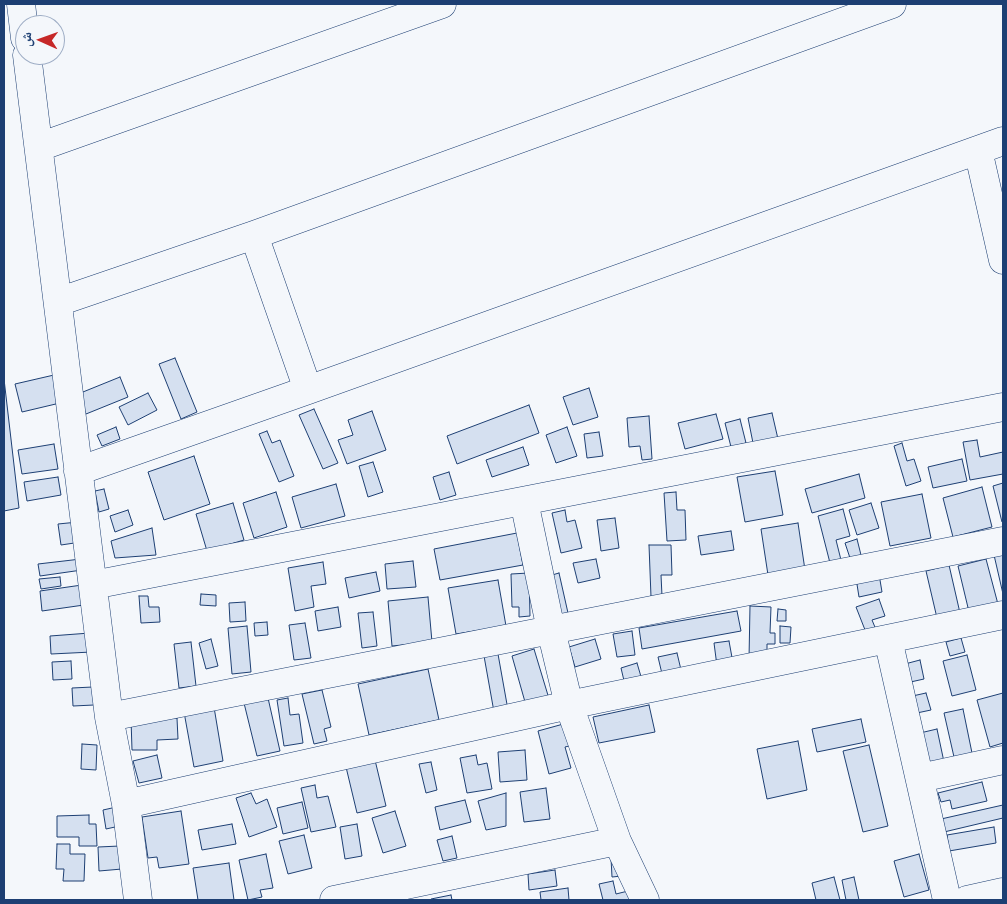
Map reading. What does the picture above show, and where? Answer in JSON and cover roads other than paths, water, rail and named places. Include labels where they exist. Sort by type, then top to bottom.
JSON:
[{"type":"street","points":[[39,147],[442,4]]},
{"type":"street","points":[[58,302],[254,235],[892,4]]},
{"type":"street","points":[[28,65],[109,717],[126,804],[138,900]]},
{"type":"street","points":[[78,471],[1003,141]]},
{"type":"street","points":[[978,150],[1003,260]]},
{"type":"street","points":[[254,235],[308,390]]},
{"type":"street","points":[[93,585],[1003,407]]},
{"type":"street","points":[[524,501],[569,705],[617,841],[645,900]]},
{"type":"street","points":[[109,717],[1003,541]]},
{"type":"street","points":[[126,804],[569,705],[1003,615]]},
{"type":"street","points":[[888,639],[947,900]]},
{"type":"street","points":[[920,778],[1003,760]]},
{"type":"street","points":[[334,900],[617,841]]},
{"type":"street","points":[[967,900],[1003,892]]}]
